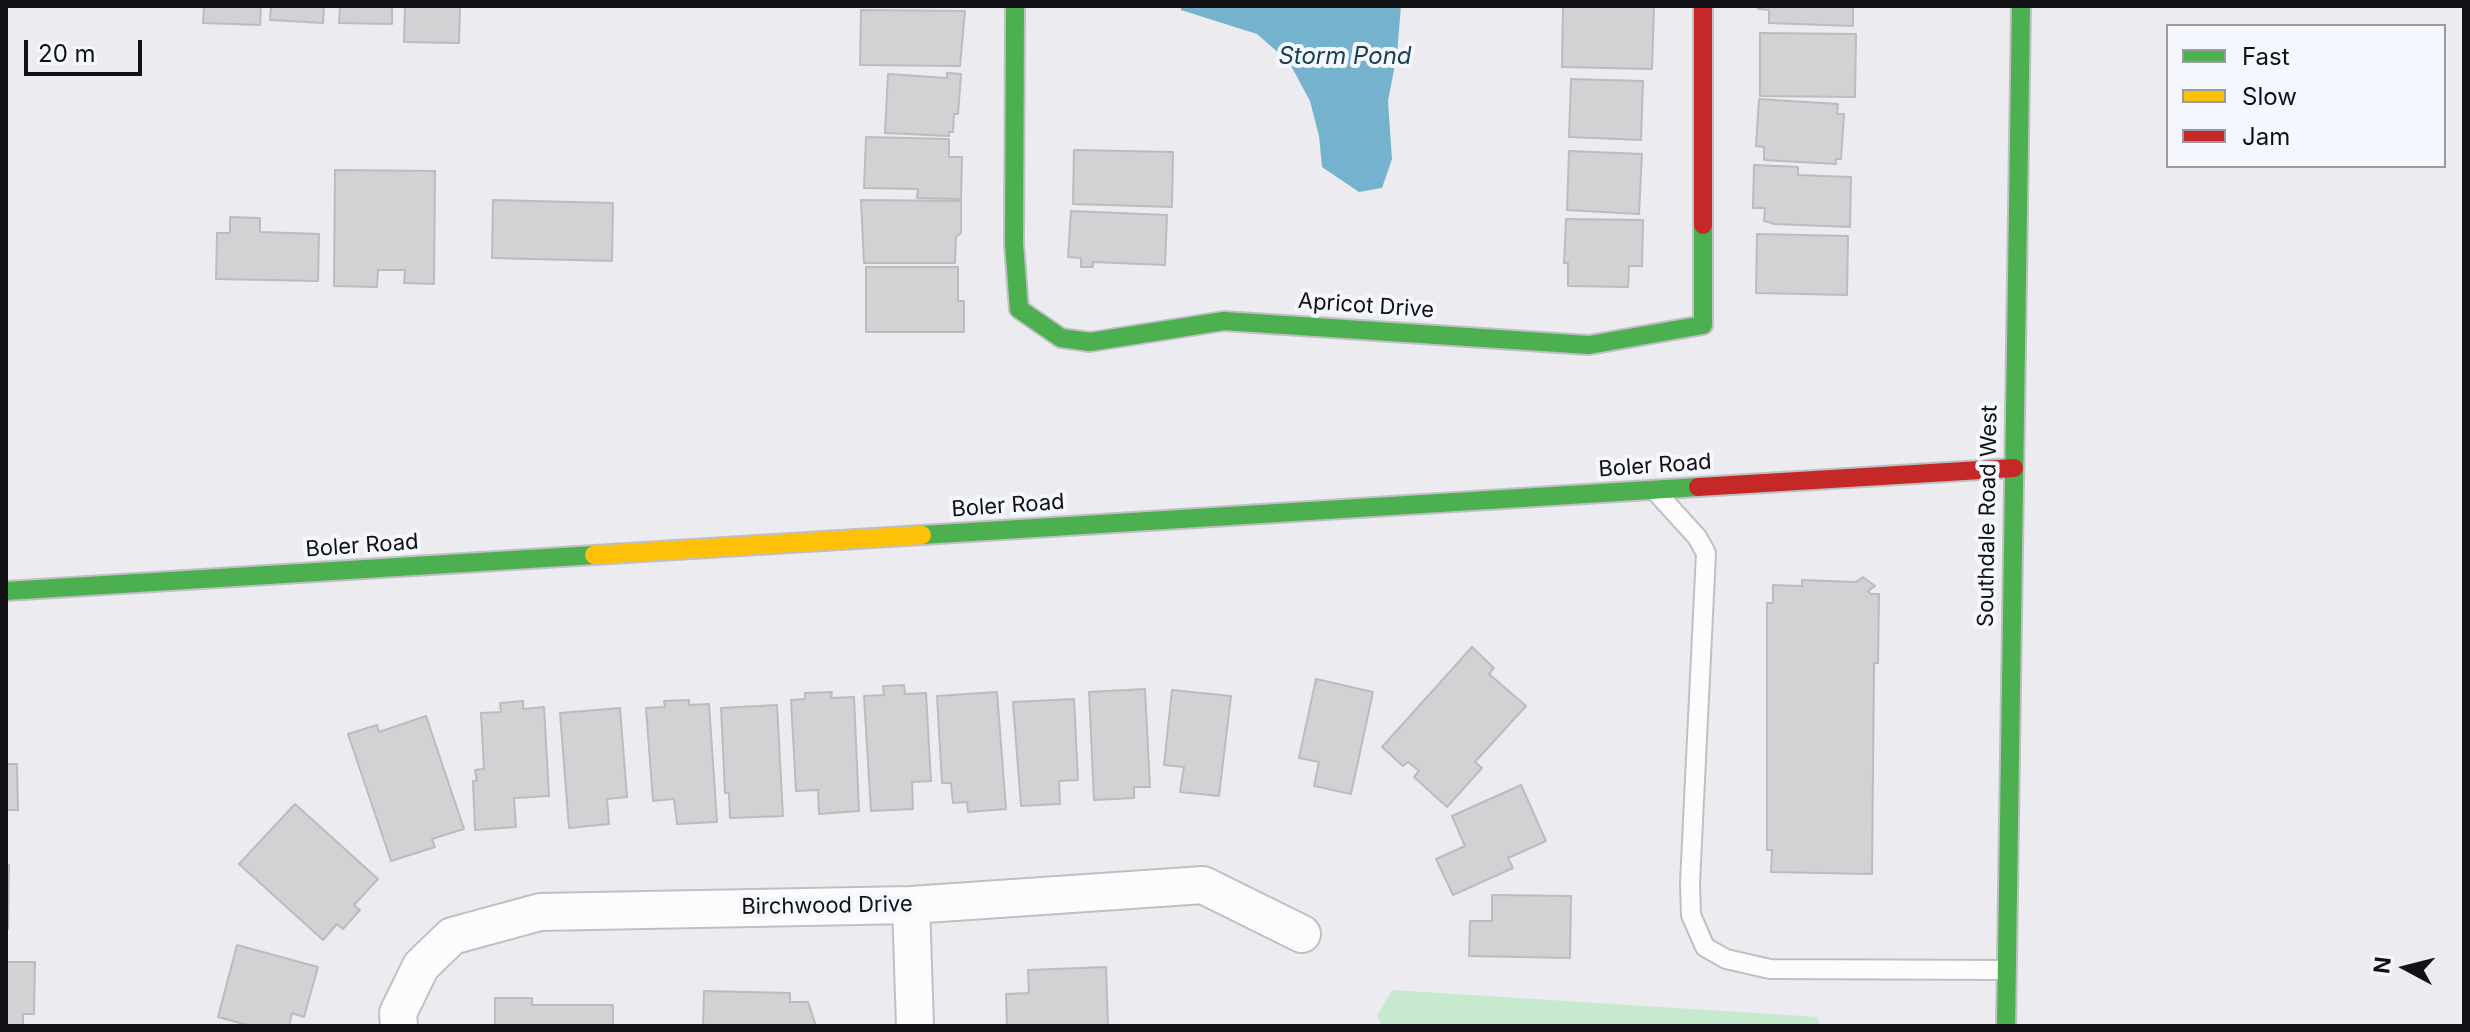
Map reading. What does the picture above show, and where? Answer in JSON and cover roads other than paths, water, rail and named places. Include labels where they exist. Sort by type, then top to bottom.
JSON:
[{"type":"street","name":"Apricot Drive","points":[[1015,6],[1014,244],[1019,309],[1061,338],[1090,342],[1224,321],[1589,345],[1703,325],[1703,6]]},
{"type":"street","name":"Southdale Road West","points":[[2006,1026],[2021,6]]},
{"type":"street","name":"Boler Road","points":[[6,591],[2014,468]]},
{"type":"street","name":"Birchwood Drive","points":[[399,1026],[398,1013],[421,966],[452,936],[540,912],[911,905],[1203,885],[1302,934]]},
{"type":"street","points":[[911,905],[915,1026]]},
{"type":"lane","points":[[1654,490],[1697,537],[1706,553],[1690,883],[1691,915],[1705,947],[1726,959],[1770,969],[2006,970]]},
{"type":"water","name":"Storm Pond","points":[[1181,6],[1401,6],[1397,54],[1388,101],[1392,159],[1382,188],[1359,192],[1322,167],[1319,136],[1310,101],[1289,62],[1257,34],[1181,10]]}]
